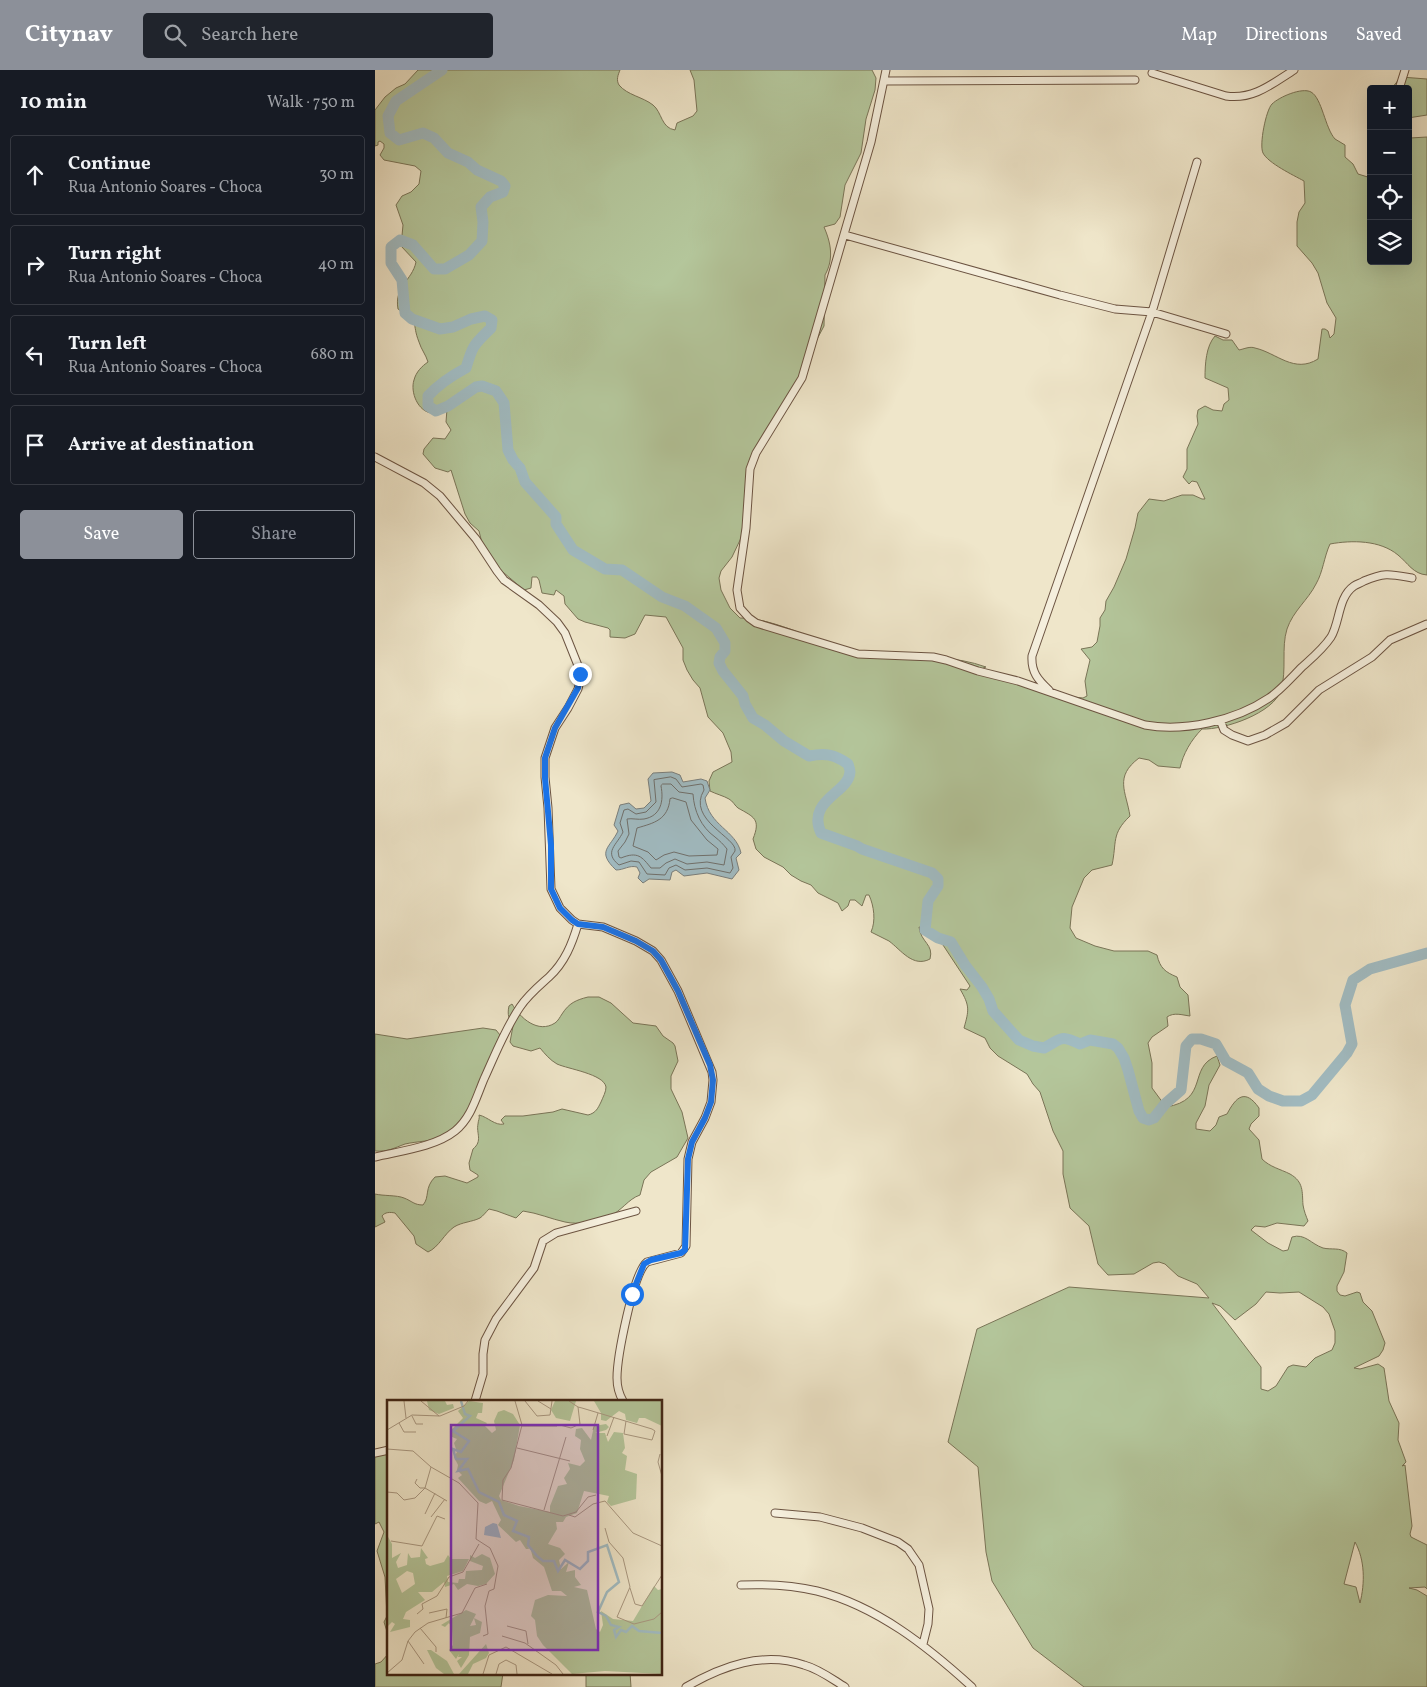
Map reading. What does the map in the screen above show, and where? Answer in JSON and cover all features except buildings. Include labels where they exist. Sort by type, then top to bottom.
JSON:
[{"type":"street","points":[[886,70],[871,142],[802,378],[752,462],[737,590],[740,608],[749,618],[756,623],[843,651],[858,654],[933,657],[946,660],[978,671],[1018,681],[1145,725],[1162,728],[1195,726],[1220,720],[1269,698],[1320,651],[1334,631],[1344,598],[1354,586],[1383,574],[1412,578]]},
{"type":"street","points":[[1152,73],[1235,98],[1262,91],[1293,70]]},
{"type":"street","points":[[1400,85],[1405,70]]},
{"type":"street","points":[[885,81],[1135,80]]},
{"type":"street","points":[[1051,692],[1034,674],[1032,656],[1152,312],[1197,162]]},
{"type":"street","points":[[845,235],[1086,302],[1115,309],[1152,312],[1226,334]]},
{"type":"street","points":[[375,457],[424,484],[440,496],[475,538],[505,580],[539,605],[557,622],[565,633],[579,668],[579,681],[578,688],[555,728],[545,758],[551,889],[560,908],[578,924],[603,927],[636,941],[653,951],[661,960],[678,991],[710,1065],[713,1095],[709,1108],[692,1142],[688,1159],[685,1250],[681,1253],[651,1260],[644,1264],[632,1294],[617,1378],[623,1400]]},
{"type":"street","points":[[1220,720],[1224,730],[1248,741],[1265,735],[1286,723],[1319,690],[1372,657],[1390,640],[1427,624]]},
{"type":"street","points":[[375,1157],[436,1142],[455,1131],[464,1122],[516,1014],[528,996],[561,963],[571,947],[578,924]]},
{"type":"street","points":[[475,1400],[483,1374],[485,1340],[497,1319],[534,1268],[543,1240],[556,1233],[635,1211]]},
{"type":"street","points":[[775,1513],[820,1517],[854,1526],[898,1542],[908,1549],[919,1565],[929,1609],[928,1624],[923,1644]]},
{"type":"street","points":[[741,1584],[785,1585],[818,1591],[849,1602],[923,1644],[972,1687]]},
{"type":"street","points":[[686,1687],[724,1667],[743,1662],[768,1659],[790,1661],[805,1665],[845,1687]]},
{"type":"green space","points":[[418,70],[620,70],[617,79],[619,85],[626,91],[653,105],[664,123],[670,129],[675,130],[677,123],[693,116],[697,111],[694,80],[690,70],[872,70],[876,78],[875,90],[866,119],[861,153],[845,185],[840,217],[835,224],[824,227],[831,251],[830,263],[825,275],[824,326],[789,403],[754,454],[741,538],[732,557],[721,571],[719,578],[721,590],[730,608],[740,618],[768,622],[843,650],[869,656],[939,658],[975,663],[986,667],[983,668],[984,670],[1021,682],[1038,684],[1074,697],[1083,698],[1087,696],[1085,681],[1090,660],[1081,649],[1092,647],[1097,642],[1100,618],[1126,559],[1138,513],[1149,499],[1164,501],[1182,495],[1193,495],[1205,499],[1197,482],[1192,481],[1189,484],[1183,477],[1187,469],[1187,449],[1198,424],[1198,410],[1205,406],[1213,410],[1222,411],[1224,404],[1229,400],[1228,388],[1205,378],[1207,356],[1212,340],[1215,336],[1223,340],[1232,340],[1239,350],[1253,347],[1286,361],[1301,364],[1318,359],[1322,329],[1328,331],[1330,338],[1334,334],[1336,318],[1327,303],[1318,273],[1297,246],[1297,222],[1299,212],[1305,203],[1304,181],[1275,165],[1263,153],[1265,120],[1272,104],[1285,96],[1302,91],[1311,92],[1315,95],[1335,139],[1345,145],[1345,157],[1353,164],[1358,174],[1367,177],[1367,265],[1412,265],[1412,138],[1427,137],[1427,575],[1418,573],[1398,555],[1383,546],[1366,542],[1330,544],[1313,590],[1293,617],[1287,629],[1284,644],[1283,682],[1276,698],[1259,713],[1223,727],[1202,729],[1188,747],[1180,768],[1158,766],[1149,760],[1139,758],[1131,765],[1124,778],[1124,792],[1130,816],[1117,833],[1112,865],[1092,870],[1084,878],[1072,907],[1070,928],[1076,938],[1095,946],[1114,951],[1148,951],[1157,955],[1161,966],[1177,977],[1180,987],[1188,995],[1190,1016],[1170,1015],[1167,1017],[1168,1026],[1152,1037],[1148,1043],[1152,1063],[1152,1088],[1166,1107],[1180,1103],[1188,1098],[1194,1091],[1203,1068],[1208,1061],[1217,1056],[1220,1065],[1209,1085],[1205,1106],[1196,1123],[1196,1129],[1210,1131],[1216,1125],[1219,1117],[1227,1114],[1237,1099],[1241,1097],[1249,1098],[1259,1108],[1259,1116],[1249,1129],[1259,1140],[1262,1159],[1298,1180],[1303,1207],[1308,1221],[1304,1226],[1277,1223],[1265,1227],[1255,1226],[1251,1230],[1268,1243],[1283,1251],[1288,1250],[1292,1237],[1301,1236],[1323,1248],[1338,1249],[1347,1253],[1344,1272],[1337,1286],[1337,1291],[1340,1295],[1345,1296],[1357,1292],[1360,1293],[1363,1302],[1372,1311],[1385,1343],[1379,1356],[1354,1368],[1360,1369],[1378,1364],[1384,1368],[1389,1401],[1399,1423],[1398,1440],[1406,1462],[1402,1466],[1405,1465],[1412,1526],[1410,1534],[1411,1537],[1427,1545],[1427,1589],[1425,1587],[1409,1588],[1427,1596],[1427,1687],[1084,1687],[1033,1648],[992,1581],[986,1552],[978,1467],[948,1442],[977,1329],[1069,1287],[1209,1298],[1197,1284],[1178,1276],[1165,1264],[1159,1262],[1153,1263],[1134,1274],[1108,1275],[1098,1264],[1089,1226],[1070,1208],[1063,1174],[1063,1151],[1053,1131],[1040,1092],[1027,1074],[998,1056],[990,1048],[985,1038],[964,1028],[968,1008],[960,989],[967,990],[970,986],[943,945],[923,928],[919,927],[931,954],[930,959],[924,961],[913,960],[889,941],[871,932],[874,914],[869,895],[866,895],[862,906],[855,900],[850,900],[848,906],[842,911],[838,903],[818,893],[811,885],[791,875],[783,867],[764,857],[756,849],[753,839],[756,827],[755,819],[738,808],[730,800],[710,791],[709,781],[713,772],[732,762],[731,752],[723,733],[708,717],[700,688],[687,670],[683,660],[683,648],[666,617],[645,615],[635,634],[625,638],[610,637],[610,630],[608,628],[578,619],[565,604],[564,596],[556,590],[554,595],[542,593],[537,577],[532,577],[531,588],[524,590],[497,567],[484,551],[479,531],[470,523],[465,514],[451,470],[448,472],[435,468],[423,454],[424,449],[433,438],[445,439],[451,430],[446,422],[447,409],[434,413],[427,412],[416,401],[413,390],[414,380],[419,370],[428,362],[420,345],[413,320],[398,309],[397,301],[401,289],[414,269],[416,262],[401,246],[403,225],[396,205],[402,196],[411,192],[419,184],[421,171],[415,166],[384,160],[380,155],[384,144],[380,141],[375,146],[375,110],[385,97],[396,88],[405,84]],"holes":[[[1266,1292],[1299,1292],[1323,1307],[1329,1314],[1335,1331],[1335,1343],[1332,1350],[1315,1358],[1306,1367],[1293,1365],[1288,1367],[1276,1386],[1268,1391],[1261,1389],[1261,1367],[1212,1303],[1220,1306],[1235,1320],[1256,1304]],[[1355,1542],[1363,1572],[1363,1588],[1360,1603],[1356,1587],[1344,1584]]]},
{"type":"green space","points":[[1401,77],[1427,79],[1427,115],[1412,117],[1412,85],[1394,85]]},
{"type":"green space","points":[[588,997],[599,997],[611,1003],[633,1023],[656,1026],[663,1036],[675,1046],[678,1061],[671,1076],[671,1089],[682,1112],[688,1138],[677,1157],[651,1172],[644,1180],[640,1195],[632,1199],[617,1212],[598,1220],[570,1223],[523,1211],[516,1218],[489,1209],[480,1218],[454,1227],[428,1252],[416,1244],[414,1236],[395,1213],[389,1212],[382,1216],[385,1222],[375,1227],[375,1194],[401,1197],[415,1204],[423,1205],[429,1185],[435,1177],[445,1176],[467,1183],[478,1177],[478,1175],[470,1170],[469,1163],[473,1149],[478,1143],[479,1115],[495,1123],[504,1124],[501,1120],[505,1116],[523,1116],[562,1109],[588,1115],[596,1110],[606,1089],[604,1082],[593,1075],[557,1064],[540,1048],[531,1051],[513,1046],[510,1042],[513,1026],[508,1012],[509,1006],[512,1004],[530,1023],[542,1027],[555,1023],[570,1005]]},
{"type":"green space","points":[[483,1028],[496,1030],[500,1035],[463,1121],[447,1134],[435,1139],[375,1151],[375,1034],[407,1039]]},
{"type":"green space","points":[[387,1451],[387,1616],[385,1577],[377,1551],[384,1532],[379,1522],[375,1524],[375,1454]]},
{"type":"green space","points":[[387,1616],[387,1632],[384,1622]]},
{"type":"green space","points":[[387,1655],[387,1674],[503,1674],[501,1687],[375,1687],[375,1664],[381,1662]]},
{"type":"green space","points":[[586,1674],[630,1674],[631,1687],[586,1687]]},
{"type":"water","points":[[672,772],[680,775],[683,782],[701,779],[707,781],[710,790],[705,798],[707,807],[717,822],[734,839],[741,853],[736,858],[739,870],[732,879],[707,873],[684,876],[676,870],[672,872],[670,880],[649,879],[643,883],[638,878],[640,873],[637,867],[616,870],[610,864],[606,854],[618,831],[614,825],[620,805],[629,803],[636,809],[644,808],[651,801],[648,779],[653,773]]},
{"type":"waterway","points":[[442,70],[396,101],[388,116],[390,133],[399,140],[423,133],[434,138],[448,153],[501,181],[505,186],[503,192],[490,197],[481,207],[483,222],[482,241],[469,255],[445,269],[434,269],[413,245],[400,240],[391,247],[391,263],[402,280],[405,313],[412,319],[440,329],[453,327],[471,319],[485,316],[492,320],[491,328],[477,342],[466,368],[445,380],[432,392],[428,396],[428,406],[436,411],[448,406],[476,387],[482,386],[496,391],[504,403],[508,450],[520,468],[525,482],[556,517],[556,524],[573,550],[605,569],[622,570],[662,597],[685,606],[716,628],[725,643],[725,651],[720,657],[719,663],[743,696],[753,718],[765,725],[784,741],[809,756],[829,755],[848,764],[850,769],[848,779],[829,798],[819,812],[818,822],[821,833],[932,873],[938,879],[938,886],[928,901],[925,930],[938,938],[951,942],[965,965],[982,987],[993,1011],[1019,1040],[1044,1048],[1064,1038],[1080,1044],[1090,1040],[1113,1044],[1124,1058],[1139,1111],[1143,1118],[1149,1120],[1154,1118],[1165,1104],[1181,1090],[1186,1046],[1192,1039],[1201,1039],[1216,1044],[1226,1061],[1248,1073],[1258,1089],[1269,1096],[1283,1101],[1301,1101],[1312,1095],[1347,1053],[1352,1044],[1345,1005],[1353,980],[1370,969],[1427,953]]},
{"type":"route","points":[[580,674],[578,688],[555,728],[545,758],[551,845],[551,889],[560,908],[578,924],[603,927],[636,941],[653,951],[661,960],[678,991],[710,1065],[713,1080],[711,1102],[692,1142],[687,1165],[685,1250],[681,1253],[651,1260],[644,1264],[632,1294]]}]
